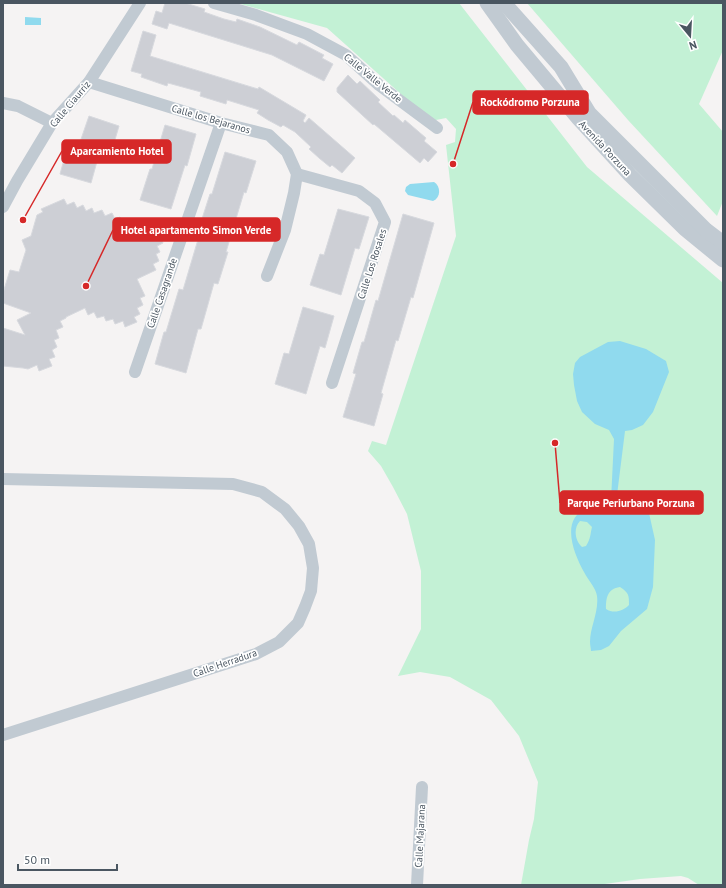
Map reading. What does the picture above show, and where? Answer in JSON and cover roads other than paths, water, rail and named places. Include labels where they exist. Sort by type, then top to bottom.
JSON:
[{"type":"street","name":"Calle Ciaurriz","points":[[3,207],[52,123],[89,82],[140,3]]},
{"type":"street","name":"Calle Valle Verde","points":[[214,3],[256,15],[307,34],[346,55],[379,85],[437,128]]},
{"type":"street","name":"Avenida Porzuna","points":[[487,3],[517,45],[578,118],[630,175],[685,229],[723,260]]},
{"type":"street","name":"Avenida Porzuna","points":[[504,3],[561,67],[589,113],[706,230],[723,243]]},
{"type":"street","name":"Calle los Bejaranos","points":[[89,82],[220,123],[269,135],[287,152],[297,174]]},
{"type":"street","points":[[3,103],[18,106],[52,123]]},
{"type":"street","name":"Calle Casagrande","points":[[135,372],[220,123]]},
{"type":"street","points":[[267,276],[285,230],[297,174]]},
{"type":"street","name":"Calle Los Rosales","points":[[297,174],[359,191],[375,203],[385,222],[332,384]]},
{"type":"street","name":"Calle Herradura","points":[[3,479],[233,484],[262,492],[285,509],[299,526],[309,544],[313,568],[310,591],[298,623],[279,642],[256,654],[3,735]]},
{"type":"street","name":"Calle Majarana","points":[[417,885],[422,787]]},
{"type":"water","points":[[25,17],[41,18],[41,25],[25,25]]},
{"type":"water","points":[[434,182],[438,186],[439,195],[433,201],[408,195],[405,191],[406,187],[410,184]]},
{"type":"water","points":[[620,341],[646,349],[666,361],[669,372],[653,412],[643,425],[632,430],[625,431],[617,495],[617,501],[621,506],[640,508],[649,513],[655,540],[653,587],[647,609],[621,631],[609,646],[601,650],[591,651],[590,636],[597,608],[597,596],[576,556],[571,537],[571,528],[579,513],[590,507],[607,505],[611,500],[614,439],[609,430],[595,424],[582,412],[577,401],[573,374],[575,363],[580,357],[608,342]],"holes":[[[580,521],[587,522],[592,527],[590,539],[586,546],[582,547],[576,538],[576,527]],[[620,587],[628,594],[629,605],[618,611],[609,611],[606,609],[608,595],[612,590]]]},
{"type":"place","name":"Rockódromo Porzuna","points":[[453,164]]},
{"type":"place","name":"Aparcamiento Hotel","points":[[23,220]]},
{"type":"place","name":"Hotel apartamento Simon Verde","points":[[86,286]]},
{"type":"place","name":"Parque Periurbano Porzuna","points":[[555,443]]}]
